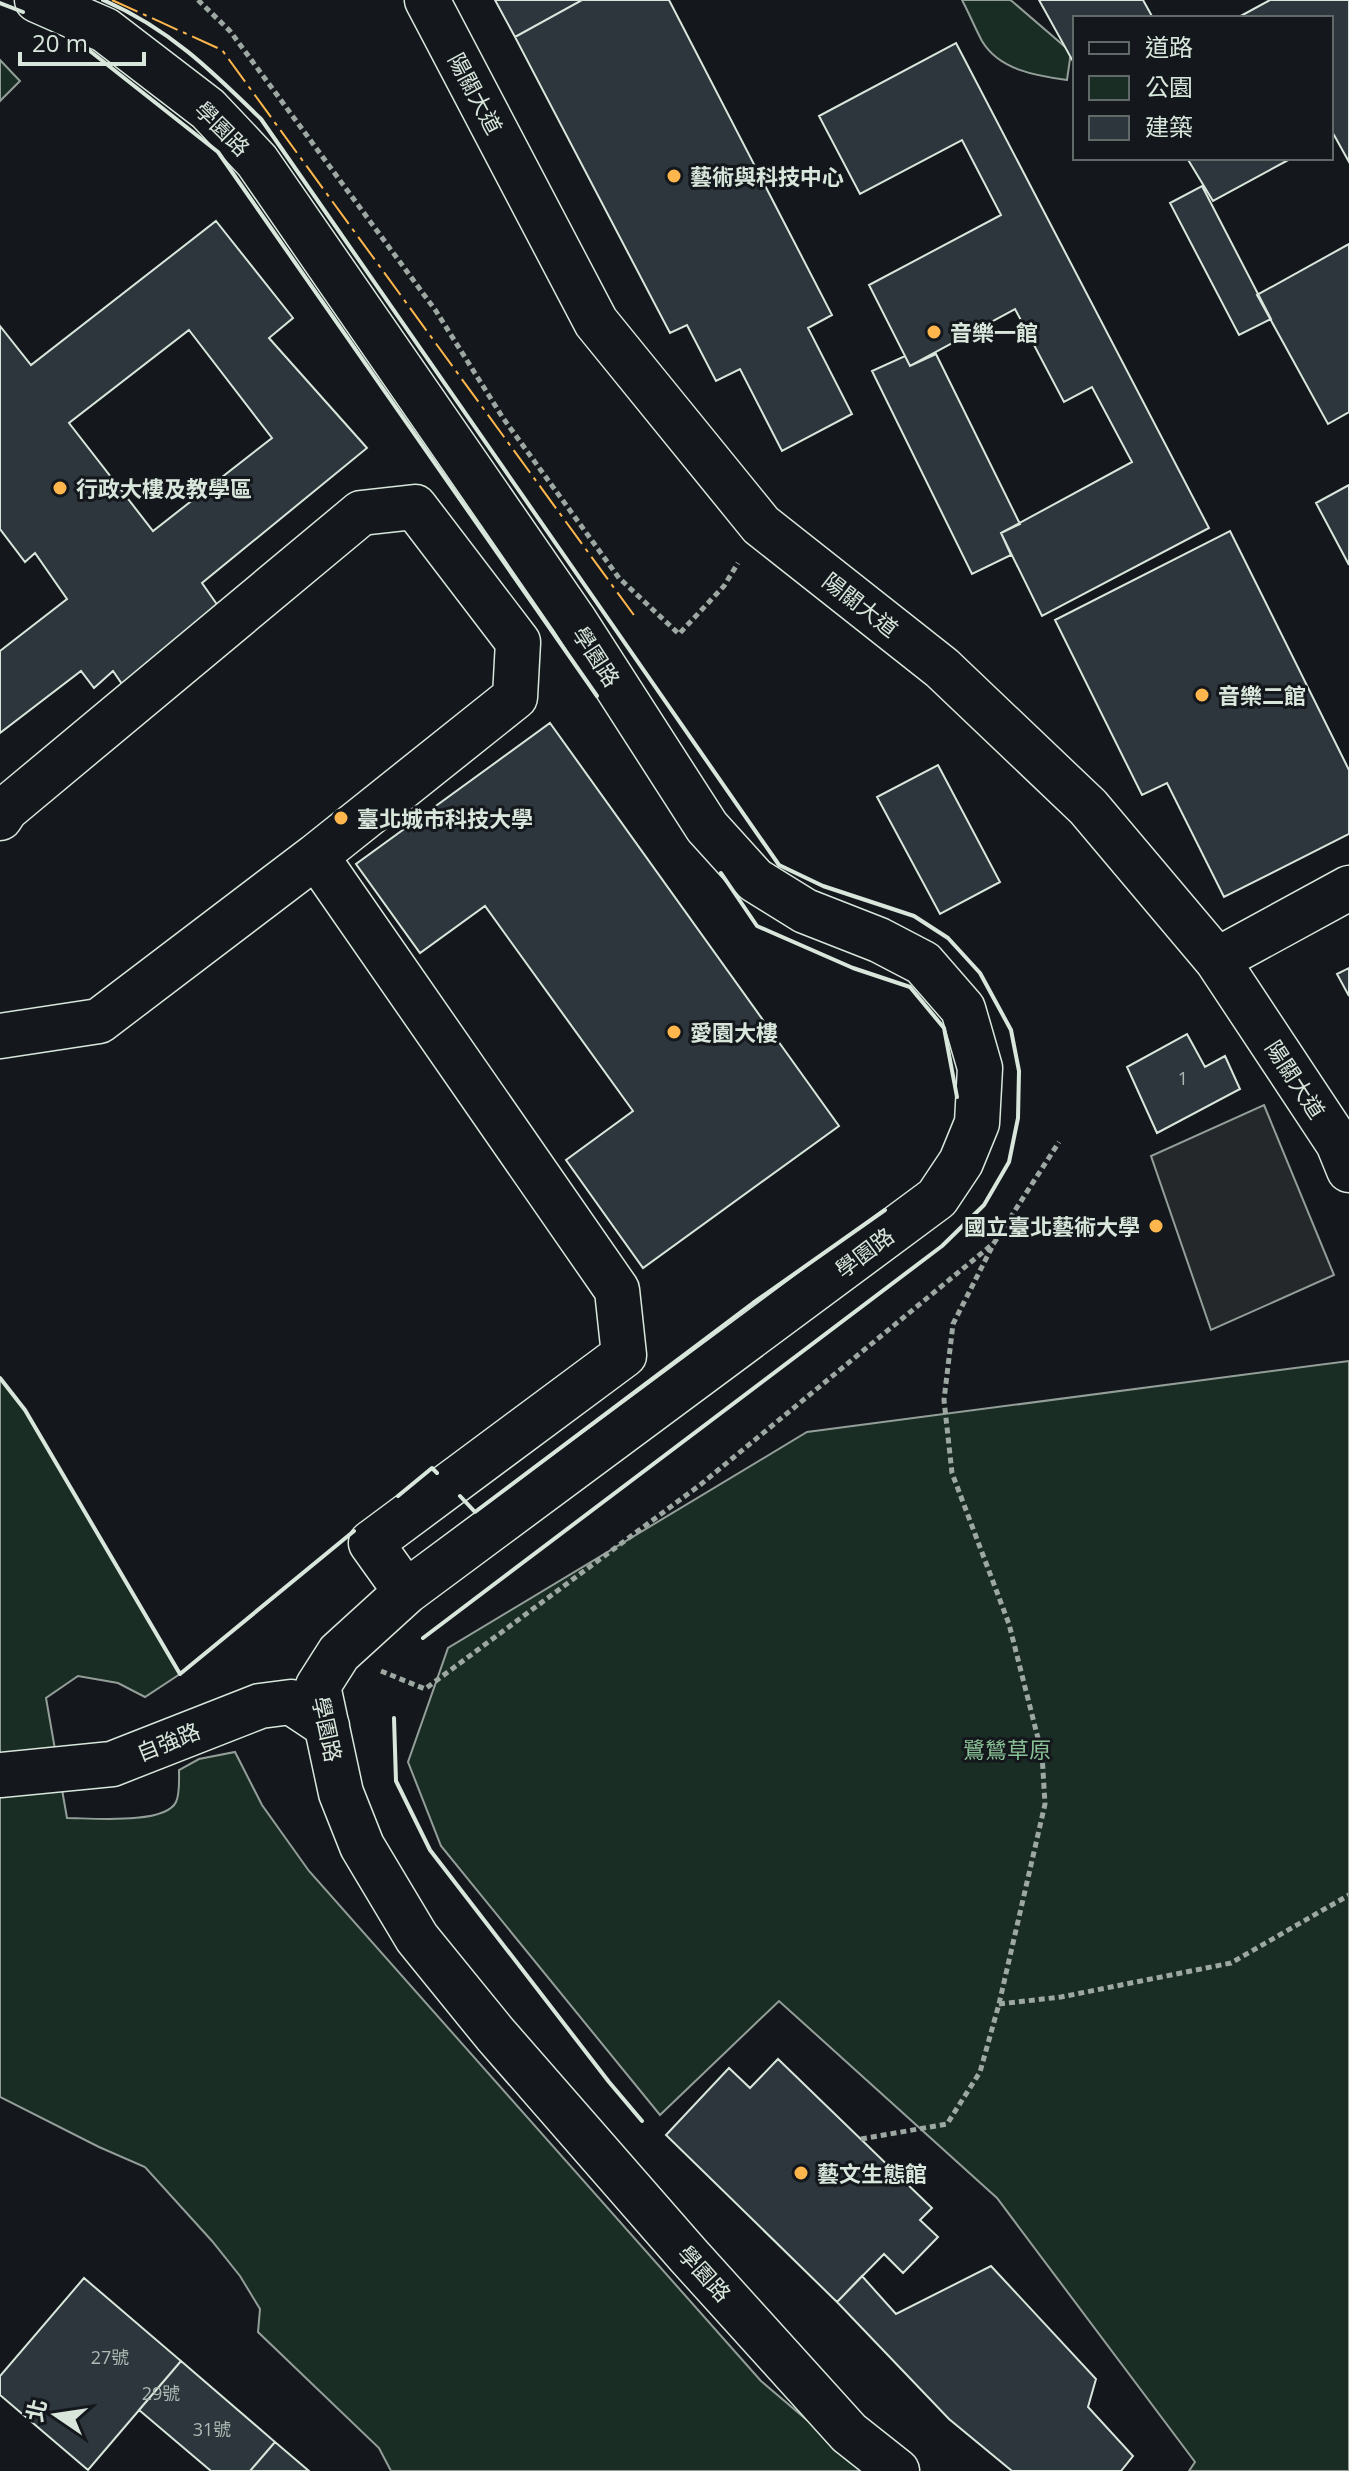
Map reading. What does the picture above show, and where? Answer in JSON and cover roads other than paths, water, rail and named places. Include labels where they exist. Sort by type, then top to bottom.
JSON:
[{"type":"street","name":"學園路","points":[[37,0],[105,30],[208,109],[257,161],[574,620],[707,827],[755,880],[805,911],[879,940],[923,963],[963,1009],[980,1068],[977,1123],[961,1162],[937,1198],[406,1592],[339,1653],[318,1686],[341,1793],[362,1846],[417,1938],[495,2034],[688,2255],[849,2433],[897,2471]]},
{"type":"street","name":"陽關大道","points":[[427,0],[596,322],[761,525],[942,668],[1088,807],[1217,960],[1338,1143],[1349,1170]]},
{"type":"street","points":[[0,818],[6,809],[361,513],[415,507],[518,642],[515,697],[316,856],[99,1021],[0,1036]]},
{"type":"street","points":[[316,856],[617,1290],[624,1355],[371,1543],[406,1592]]},
{"type":"street","points":[[1217,960],[1349,888]]},
{"type":"street","name":"自強路","points":[[0,1775],[112,1764],[260,1706],[291,1702],[327,1726]]},
{"type":"place","name":"藝術與科技中心","points":[[674,176]]},
{"type":"place","name":"音樂一館","points":[[934,332]]},
{"type":"place","name":"行政大樓及教學區","points":[[60,488]]},
{"type":"place","name":"音樂二館","points":[[1202,695]]},
{"type":"place","name":"臺北城市科技大學","points":[[341,818]]},
{"type":"place","name":"愛園大樓","points":[[674,1032]]},
{"type":"place","name":"國立臺北藝術大學","points":[[1156,1226]]},
{"type":"place","name":"藝文生態館","points":[[801,2173]]},
{"type":"park label","name":"鷺鷥草原","points":[[1007,1749]]}]
